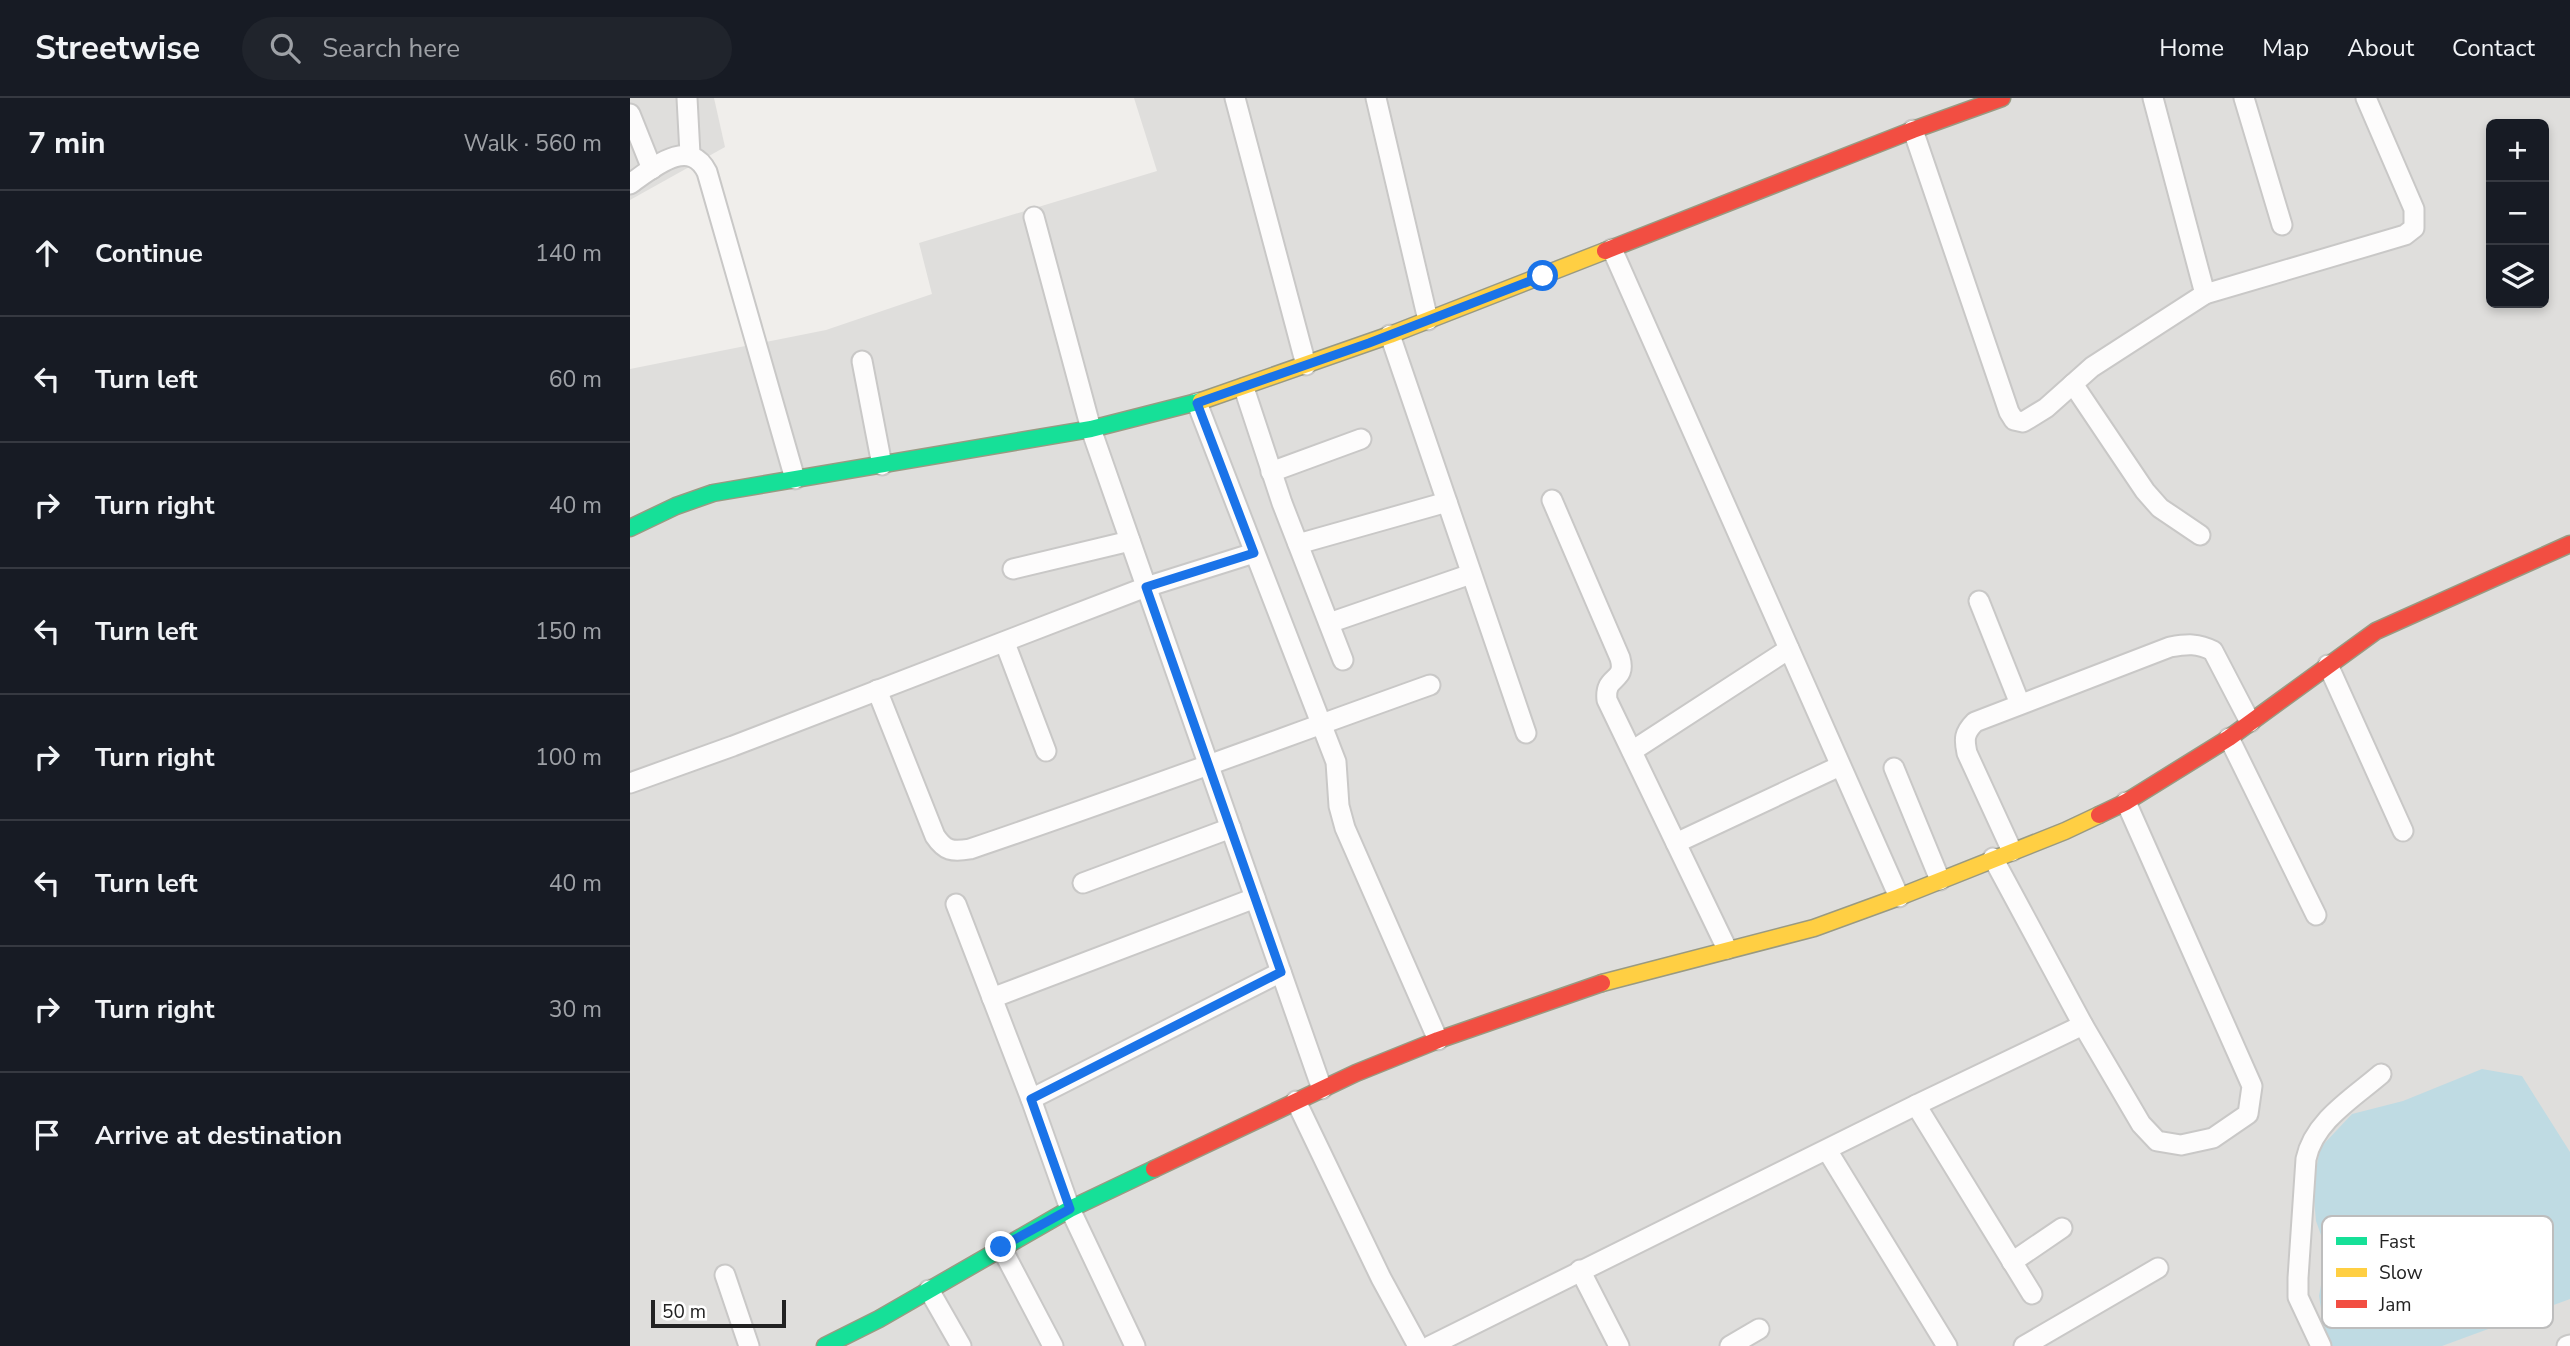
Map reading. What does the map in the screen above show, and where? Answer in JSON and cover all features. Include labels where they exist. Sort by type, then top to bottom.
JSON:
[{"type":"street","points":[[687,98],[691,154]]},
{"type":"street","points":[[1235,98],[1306,365]]},
{"type":"street","points":[[1376,98],[1428,320]]},
{"type":"street","points":[[630,528],[676,506],[713,493],[1091,429],[1197,403],[1390,335],[1913,130],[1975,103],[2002,98]]},
{"type":"street","points":[[2153,98],[2205,294]]},
{"type":"street","points":[[2244,98],[2282,225]]},
{"type":"street","points":[[1913,130],[2014,420],[2023,422],[2033,418],[2092,367],[2205,294],[2405,235],[2414,228],[2414,209],[2366,98]]},
{"type":"street","points":[[630,114],[652,169]]},
{"type":"street","points":[[630,184],[677,156],[691,154],[701,159],[707,172],[794,479]]},
{"type":"street","points":[[1034,217],[1091,429],[1322,1089]]},
{"type":"street","points":[[1612,249],[1899,897]]},
{"type":"street","points":[[1390,335],[1526,733]]},
{"type":"street","points":[[862,360],[882,465]]},
{"type":"street","points":[[2073,384],[2145,491],[2160,508],[2200,535]]},
{"type":"street","points":[[1244,388],[1298,544],[1343,660]]},
{"type":"street","points":[[1197,403],[1319,724],[1336,762],[1339,806],[1345,828],[1438,1040]]},
{"type":"street","points":[[1272,472],[1361,439]]},
{"type":"street","points":[[1552,500],[1620,659],[1620,675],[1608,684],[1607,700],[1727,949]]},
{"type":"street","points":[[1298,544],[1447,502]]},
{"type":"street","points":[[1013,569],[1130,541]]},
{"type":"street","points":[[825,1346],[879,1320],[1070,1209],[1322,1089],[1438,1040],[1616,978],[1814,928],[2065,831],[2126,802],[2229,737],[2376,631],[2570,544]]},
{"type":"street","points":[[630,783],[1005,643],[1146,587],[1254,553]]},
{"type":"street","points":[[1329,624],[1471,574]]},
{"type":"street","points":[[1979,601],[2020,704]]},
{"type":"street","points":[[1005,643],[1046,751]]},
{"type":"street","points":[[2012,851],[1967,753],[1964,739],[1966,731],[1975,722],[2170,647],[2188,644],[2202,645],[2213,650],[2250,722]]},
{"type":"street","points":[[1632,751],[1789,649]]},
{"type":"street","points":[[2328,665],[2403,831]]},
{"type":"street","points":[[877,690],[935,836],[943,848],[954,852],[1074,814],[1208,763],[1430,685]]},
{"type":"street","points":[[2229,737],[2316,915]]},
{"type":"street","points":[[1676,843],[1840,766]]},
{"type":"street","points":[[1894,768],[1940,880]]},
{"type":"street","points":[[1993,858],[2083,1025],[2141,1124],[2157,1141],[2181,1145],[2213,1138],[2248,1114],[2252,1086],[2126,802]]},
{"type":"street","points":[[1083,883],[1231,828]]},
{"type":"street","points":[[992,998],[1255,898]]},
{"type":"street","points":[[957,904],[1070,1209],[1135,1346]]},
{"type":"street","points":[[1031,1099],[1281,972]]},
{"type":"street","points":[[1430,1346],[2083,1025]]},
{"type":"street","points":[[2321,1346],[2298,1297],[2307,1152],[2316,1131],[2381,1074]]},
{"type":"street","points":[[1296,1101],[1381,1278],[1418,1346]]},
{"type":"street","points":[[1916,1105],[2032,1294]]},
{"type":"street","points":[[1827,1150],[1947,1346]]},
{"type":"street","points":[[2012,1262],[2062,1228]]},
{"type":"street","points":[[1001,1247],[1052,1346]]},
{"type":"street","points":[[2024,1346],[2158,1268]]},
{"type":"street","points":[[1580,1270],[1619,1346]]},
{"type":"street","points":[[725,1275],[749,1346]]},
{"type":"street","points":[[929,1290],[961,1346]]},
{"type":"street","points":[[1730,1346],[1759,1329]]},
{"type":"shaded area","points":[[630,98],[714,98],[725,147],[630,200]]},
{"type":"shaded area","points":[[1134,98],[2570,98],[2570,1346],[630,1346],[630,369],[826,330],[932,294],[919,243],[1157,171]]},
{"type":"water","points":[[2482,1069],[2522,1076],[2570,1152],[2570,1299],[2553,1305],[2553,1216],[2322,1216],[2322,1238],[2316,1221],[2313,1187],[2320,1148],[2352,1114],[2403,1101]]},
{"type":"water","points":[[2322,1280],[2322,1315],[2319,1296]]},
{"type":"water","points":[[2324,1328],[2491,1328],[2442,1346],[2327,1346]]},
{"type":"traffic: fast","points":[[630,528],[676,506],[713,493],[1091,429],[1201,401]]},
{"type":"traffic: fast","points":[[825,1346],[879,1319],[1070,1209],[1154,1169]]},
{"type":"traffic: slow","points":[[1201,401],[1390,335],[1605,251]]},
{"type":"traffic: slow","points":[[1602,983],[1814,928],[1899,897],[2099,815]]},
{"type":"traffic: jam","points":[[1605,251],[1913,130],[2002,98]]},
{"type":"traffic: jam","points":[[2099,815],[2126,802],[2229,738],[2376,631],[2570,544]]},
{"type":"traffic: jam","points":[[1154,1169],[1356,1073],[1438,1040],[1602,983]]},
{"type":"route","points":[[1001,1247],[1070,1209],[1031,1099],[1281,972],[1146,587],[1254,553],[1197,403],[1369,343],[1543,276]]}]
